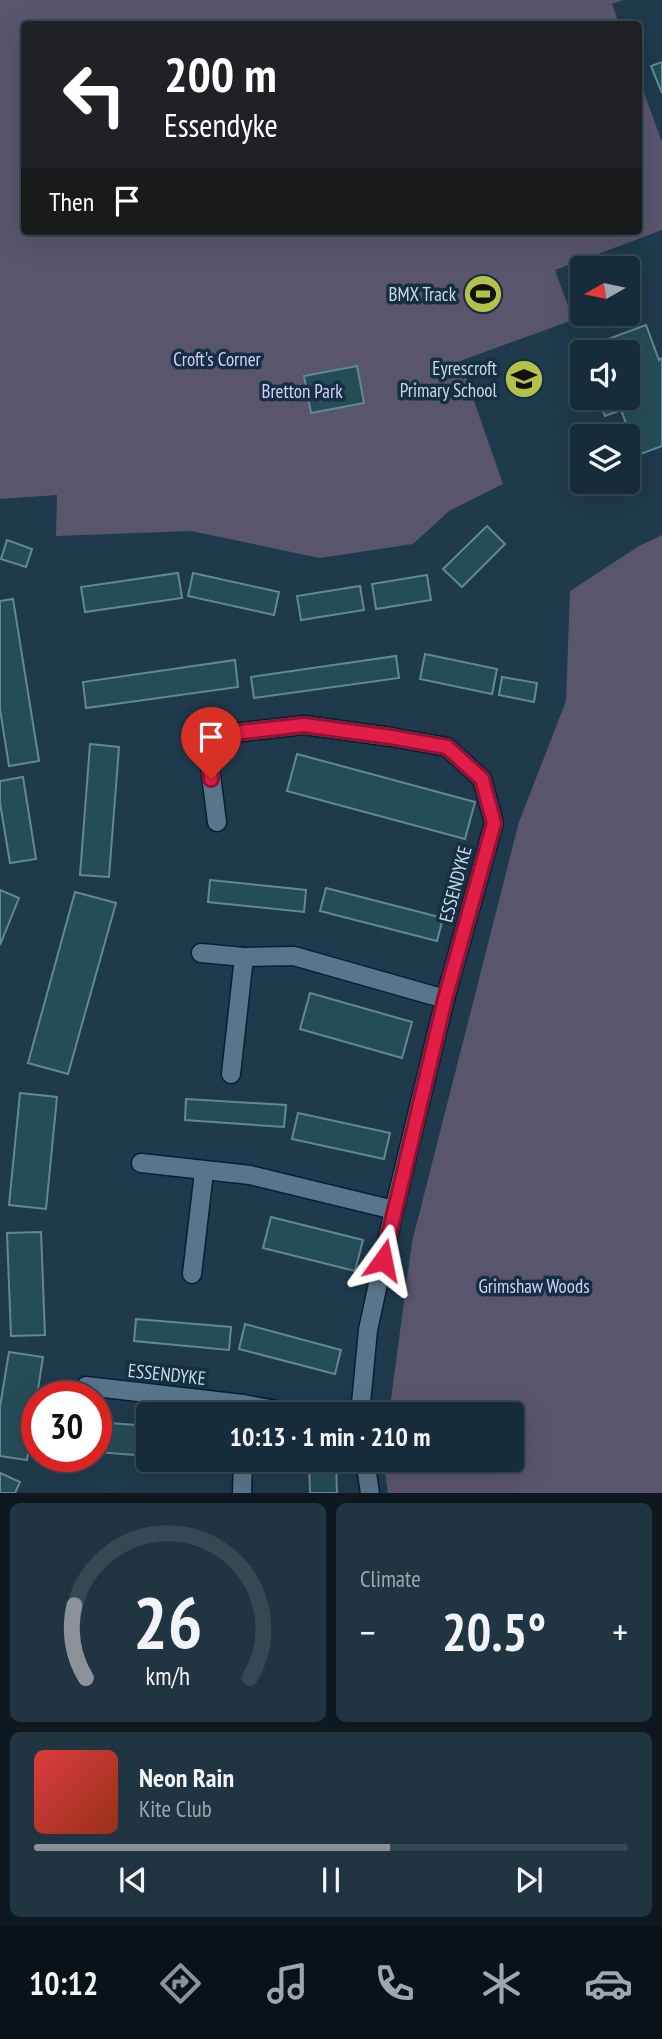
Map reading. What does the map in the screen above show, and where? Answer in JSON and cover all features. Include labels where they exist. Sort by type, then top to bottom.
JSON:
[{"type":"street","name":"ESSENDYKE","points":[[216,822],[206,736],[304,725],[447,747],[482,779],[494,823],[445,999],[394,1210],[368,1330],[361,1402]]},
{"type":"street","points":[[201,953],[244,957],[294,956],[445,999]]},
{"type":"street","points":[[231,1074],[244,957]]},
{"type":"street","points":[[141,1163],[250,1175],[394,1210]]},
{"type":"street","points":[[192,1274],[204,1172]]},
{"type":"street","name":"ESSENDYKE","points":[[112,1390],[195,1402]]},
{"type":"street","points":[[242,1493],[243,1472]]},
{"type":"street","points":[[367,1472],[370,1493]]},
{"type":"green space","name":"Bretton Park","points":[[0,0],[623,0],[612,4],[618,21],[21,21],[21,235],[642,235],[642,87],[662,142],[662,230],[592,256],[570,256],[570,264],[555,270],[570,312],[570,321],[460,361],[503,484],[449,511],[413,544],[320,558],[191,531],[56,536],[57,495],[0,499]]},
{"type":"green space","name":"Grimshaw Woods","points":[[662,535],[662,1493],[388,1493],[385,1472],[524,1472],[524,1402],[391,1402],[412,1242],[519,822],[566,701],[570,591],[639,546]]},
{"type":"building","points":[[662,62],[662,93],[651,66]]},
{"type":"building","points":[[646,325],[659,360],[662,358],[662,446],[640,454],[640,424],[626,424],[621,410],[640,410],[640,340],[605,340]]},
{"type":"building","name":"Croft's Corner","points":[[357,366],[364,403],[311,413],[304,376]]},
{"type":"building","points":[[603,410],[621,410],[605,416]]},
{"type":"building","points":[[487,526],[505,544],[462,587],[443,569]]},
{"type":"building","points":[[7,540],[32,549],[26,567],[1,559]]},
{"type":"building","points":[[178,573],[182,598],[85,612],[81,587]]},
{"type":"building","points":[[193,573],[279,592],[274,615],[188,596]]},
{"type":"building","points":[[427,575],[431,600],[376,609],[372,584]]},
{"type":"building","points":[[360,586],[364,610],[301,620],[297,596]]},
{"type":"building","points":[[13,599],[39,761],[9,766],[0,709],[0,601]]},
{"type":"building","points":[[425,654],[497,669],[492,694],[420,679]]},
{"type":"building","points":[[396,656],[399,678],[254,698],[251,677]]},
{"type":"building","points":[[235,660],[238,687],[86,708],[83,682]]},
{"type":"building","points":[[502,677],[537,683],[534,702],[499,695]]},
{"type":"building","points":[[90,744],[119,747],[109,877],[80,875]]},
{"type":"building","points":[[297,754],[475,802],[465,839],[287,791]]},
{"type":"building","points":[[23,777],[36,859],[10,863],[0,803],[0,781]]},
{"type":"building","points":[[210,880],[306,890],[304,912],[208,902]]},
{"type":"building","points":[[326,888],[443,918],[437,941],[320,911]]},
{"type":"building","points":[[0,890],[19,898],[0,945]]},
{"type":"building","points":[[75,892],[116,903],[68,1074],[28,1063]]},
{"type":"building","points":[[310,993],[412,1022],[402,1058],[300,1029]]},
{"type":"building","points":[[20,1093],[57,1097],[46,1209],[9,1205]]},
{"type":"building","points":[[186,1099],[286,1105],[284,1127],[185,1120]]},
{"type":"building","points":[[298,1113],[390,1133],[384,1159],[292,1139]]},
{"type":"building","points":[[271,1217],[363,1240],[355,1271],[263,1248]]},
{"type":"building","points":[[41,1232],[45,1335],[11,1336],[7,1233]]},
{"type":"building","points":[[136,1319],[231,1327],[229,1350],[134,1341]]},
{"type":"building","points":[[245,1324],[341,1350],[335,1374],[239,1349]]},
{"type":"building","points":[[9,1352],[43,1357],[39,1381],[21,1381],[21,1459],[0,1456],[0,1407]]},
{"type":"building","points":[[112,1423],[136,1425],[136,1455],[112,1453]]},
{"type":"building","points":[[309,1472],[336,1472],[337,1493],[310,1493]]},
{"type":"building","points":[[0,1473],[20,1482],[15,1493],[0,1493]]},
{"type":"place","name":"BMX Track","points":[[483,294]]},
{"type":"place","name":"Eyrescroft Primary School","points":[[524,379]]},
{"type":"route","points":[[211,779],[206,736],[304,725],[447,747],[482,779],[494,823],[445,999],[383,1260]]}]
